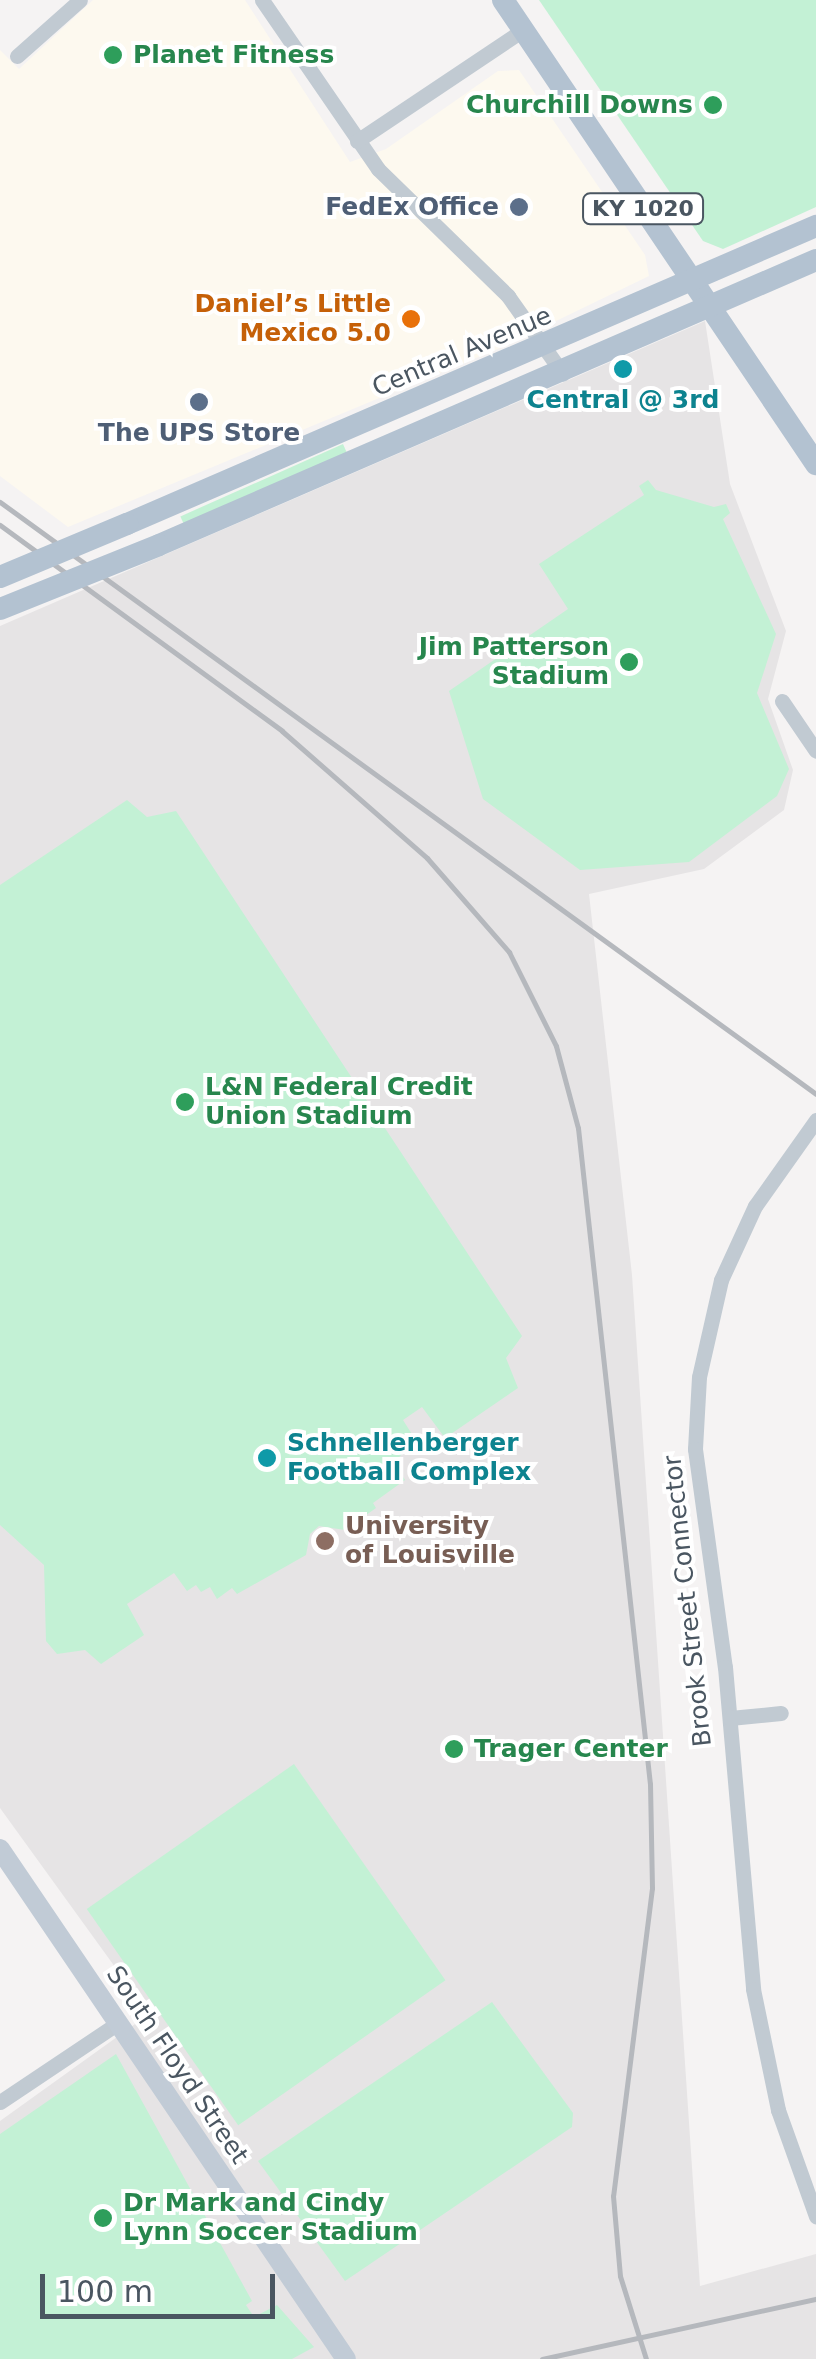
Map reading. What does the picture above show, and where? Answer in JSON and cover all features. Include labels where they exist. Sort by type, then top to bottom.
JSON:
[{"type":"main road","name":"KY 1020","points":[[503,0],[816,464]]},
{"type":"main road","name":"Central Avenue","points":[[0,577],[546,347],[816,226]]},
{"type":"main road","points":[[0,609],[564,374],[816,260]]},
{"type":"street","points":[[17,56],[80,0]]},
{"type":"street","points":[[262,0],[357,140],[418,214],[508,296],[564,374]]},
{"type":"street","points":[[357,140],[522,30]]},
{"type":"street","points":[[782,700],[816,751]]},
{"type":"street","name":"Brook Street Connector","points":[[816,1120],[755,1206],[713,1306],[696,1411],[699,1501],[730,1718],[743,1902],[769,2075],[816,2216]]},
{"type":"street","points":[[730,1718],[780,1713]]},
{"type":"street","name":"South Floyd Street","points":[[0,1849],[346,2359]]},
{"type":"street","points":[[0,2102],[118,2023]]},
{"type":"shaded area","points":[[93,0],[245,0],[350,162],[386,149],[498,71],[519,70],[645,255],[649,276],[500,348],[68,527],[0,476],[0,50],[19,69]]},
{"type":"shaded area","name":"University of Louisville","points":[[705,321],[730,484],[786,631],[768,699],[793,770],[784,810],[704,869],[589,894],[632,1275],[700,2286],[816,2254],[816,2359],[0,2359],[0,2121],[149,2014],[0,1808],[0,626]]},
{"type":"green space","name":"Churchill Downs","points":[[539,0],[816,0],[816,207],[723,249],[703,241]]},
{"type":"green space","points":[[343,444],[347,453],[184,526],[180,516]]},
{"type":"green space","name":"Jim Patterson Stadium","points":[[648,480],[656,490],[714,507],[726,504],[730,513],[723,519],[776,634],[757,693],[789,769],[777,796],[689,862],[580,870],[483,799],[449,691],[568,609],[539,564],[644,495],[639,486]]},
{"type":"green space","name":"L&N Federal Credit Union Stadium","points":[[127,800],[147,817],[176,811],[522,1336],[506,1358],[518,1388],[445,1438],[422,1407],[403,1420],[415,1439],[394,1463],[405,1480],[373,1503],[376,1508],[345,1530],[319,1526],[310,1534],[306,1555],[237,1594],[232,1588],[217,1599],[210,1587],[201,1592],[196,1585],[187,1591],[174,1573],[127,1604],[144,1635],[101,1664],[85,1650],[57,1654],[46,1641],[44,1565],[0,1525],[0,885]]},
{"type":"green space","points":[[294,1764],[445,1980],[238,2125],[87,1909]]},
{"type":"green space","points":[[492,2002],[573,2113],[572,2127],[345,2281],[258,2161]]},
{"type":"green space","name":"Dr Mark and Cindy Lynn Soccer Stadium","points":[[116,2054],[252,2301],[246,2305],[254,2317],[277,2305],[314,2347],[292,2359],[0,2359],[0,2134]]},
{"type":"railway","points":[[0,502],[816,1094]]},
{"type":"railway","points":[[0,525],[282,731],[427,858],[509,952],[556,1046],[578,1128],[650,1784],[652,1888],[613,2196],[620,2276],[646,2359]]},
{"type":"railway","points":[[542,2359],[816,2299]]},
{"type":"place","name":"Planet Fitness","points":[[113,55]]},
{"type":"place","name":"Churchill Downs","points":[[713,105]]},
{"type":"place","name":"FedEx Office","points":[[519,207]]},
{"type":"place","name":"Daniel’s Little Mexico 5.0","points":[[411,319]]},
{"type":"place","name":"Central @ 3rd","points":[[623,369]]},
{"type":"place","name":"The UPS Store","points":[[199,402]]},
{"type":"place","name":"Jim Patterson Stadium","points":[[629,662]]},
{"type":"place","name":"L&N Federal Credit Union Stadium","points":[[185,1102]]},
{"type":"place","name":"Schnellenberger Football Complex","points":[[267,1458]]},
{"type":"place","name":"University of Louisville","points":[[325,1541]]},
{"type":"place","name":"Trager Center","points":[[454,1749]]},
{"type":"place","name":"Dr Mark and Cindy Lynn Soccer Stadium","points":[[103,2218]]}]
